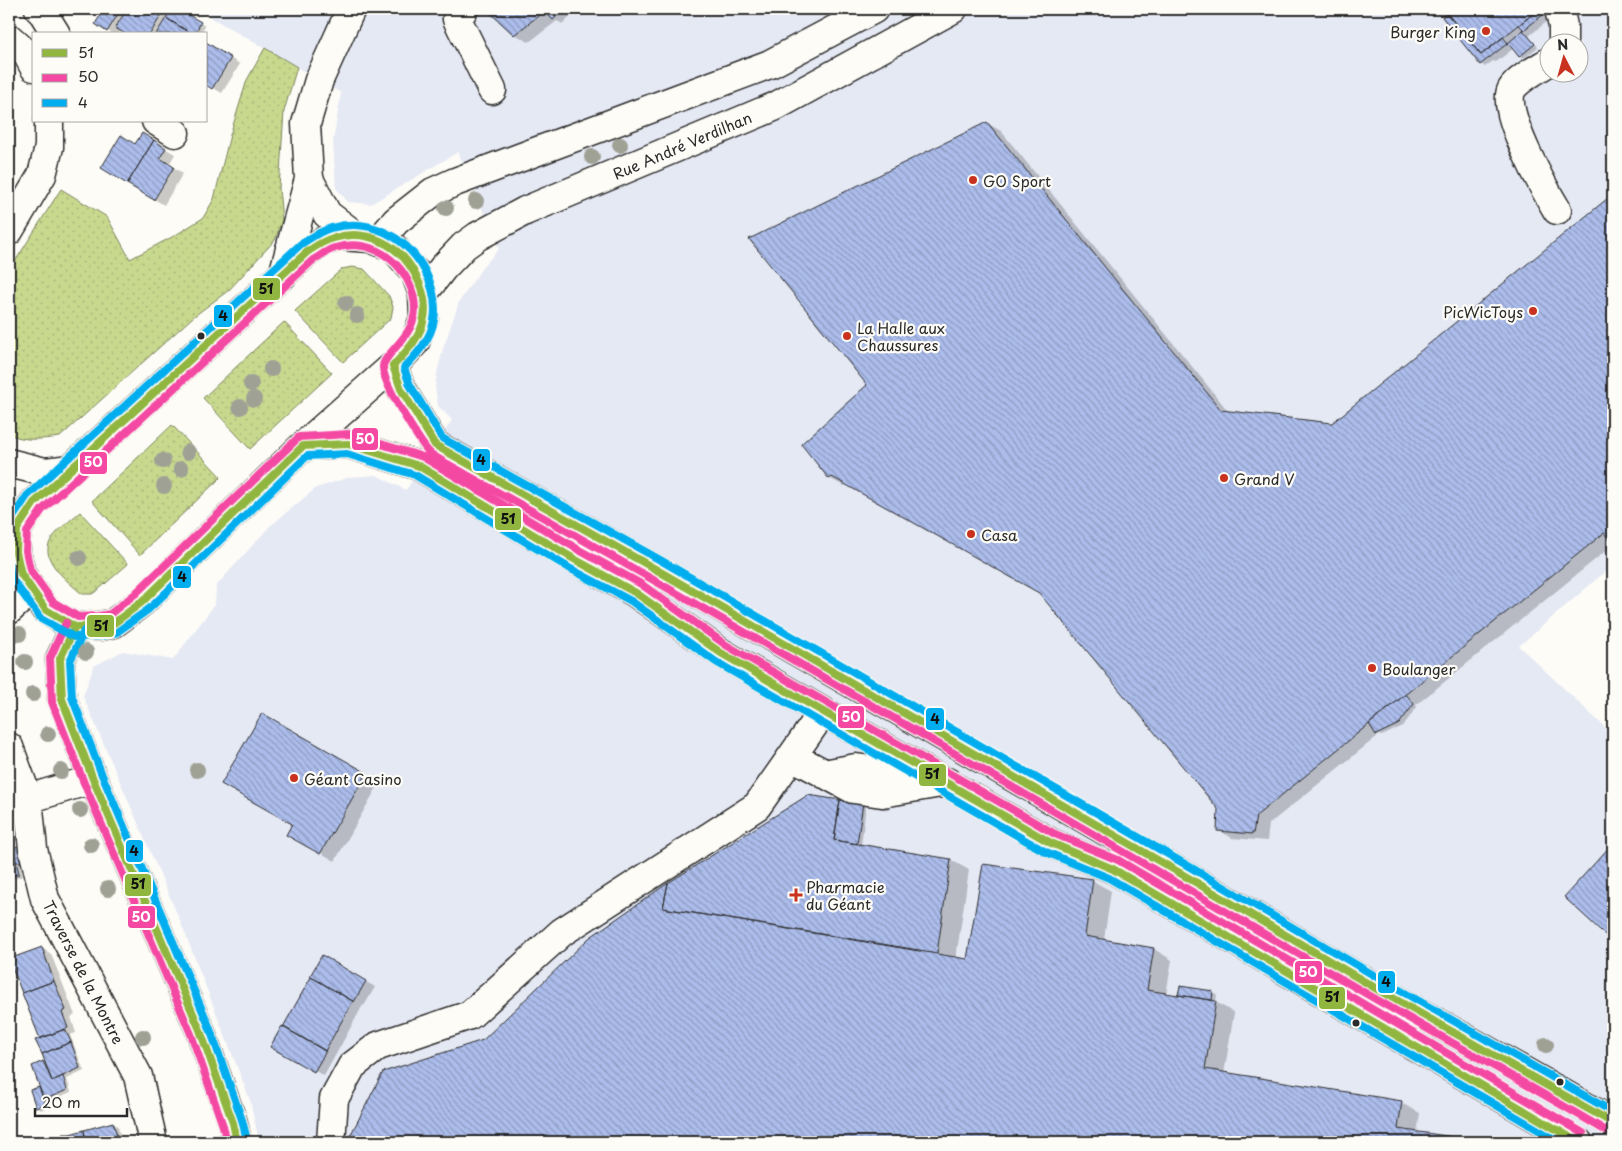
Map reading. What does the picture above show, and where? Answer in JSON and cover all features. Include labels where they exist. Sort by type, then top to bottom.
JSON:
[{"type":"street","points":[[39,9],[44,13],[55,32]]},
{"type":"street","points":[[464,9],[457,19],[492,90]]},
{"type":"street","points":[[309,179],[327,214],[368,238],[393,247],[415,272],[423,294],[424,318],[415,342],[393,366],[303,446],[142,602],[114,623],[100,626],[75,627],[46,610],[21,574],[16,552],[13,519],[34,504],[307,252],[324,242],[340,236],[368,238],[396,221],[433,192],[463,179],[770,64],[874,9]]},
{"type":"street","name":"Rue André Verdilhan","points":[[423,294],[442,268],[464,246],[478,236],[526,212],[776,106],[953,9]]},
{"type":"street","points":[[1559,9],[1563,32]]},
{"type":"street","points":[[283,275],[309,179],[306,124],[319,80],[348,12]]},
{"type":"street","points":[[9,38],[27,54],[32,63]]},
{"type":"street","points":[[1540,68],[1511,89],[1509,102],[1518,132],[1537,175],[1557,210]]},
{"type":"street","points":[[9,231],[42,175],[49,147],[49,122]]},
{"type":"street","points":[[393,366],[401,389],[435,445],[657,570],[1613,1123]]},
{"type":"street","points":[[303,446],[348,444],[419,466],[636,593],[721,653],[1051,843],[1113,869],[1578,1142]]},
{"type":"street","points":[[9,463],[45,472],[71,469]]},
{"type":"street","points":[[9,610],[31,590]]},
{"type":"street","points":[[75,627],[60,659],[62,699],[92,779],[200,1030],[233,1123],[237,1142]]},
{"type":"street","points":[[331,1142],[334,1099],[352,1066],[378,1046],[470,1015],[562,932],[757,806],[823,712]]},
{"type":"street","name":"Traverse de la Montre","points":[[9,749],[28,799],[33,849],[45,898],[138,1076],[153,1142]]},
{"type":"street","points":[[792,756],[824,774],[916,787],[947,782]]},
{"type":"street","points":[[28,799],[92,779]]},
{"type":"shaded area","points":[[203,9],[1613,9],[1613,565],[1519,646],[1613,735],[1613,1142],[259,1142],[250,1100],[181,923],[83,696],[94,666],[123,651],[173,660],[215,604],[216,586],[269,527],[316,488],[350,477],[376,475],[406,490],[452,420],[438,406],[435,388],[443,349],[459,302],[482,268],[499,249],[458,152],[371,204],[348,202],[336,188],[333,142],[341,93],[212,18]]},
{"type":"green space","points":[[265,48],[297,67],[284,111],[279,188],[282,220],[275,240],[229,290],[193,317],[60,437],[28,439],[9,434],[9,271],[61,189],[107,217],[130,259],[203,218],[214,199],[230,135],[247,80]]},
{"type":"green space","points":[[352,267],[364,269],[389,296],[393,307],[391,318],[343,362],[295,311],[342,269]]},
{"type":"green space","points":[[284,322],[332,373],[250,449],[203,398]]},
{"type":"green space","points":[[172,425],[221,477],[140,555],[92,501]]},
{"type":"green space","points":[[80,512],[128,564],[92,594],[82,594],[57,570],[49,555],[48,548],[51,540],[61,528]]},
{"type":"building","points":[[104,9],[121,9],[107,32],[95,24]]},
{"type":"building","points":[[127,9],[154,9],[162,14],[151,32],[122,32],[115,28]]},
{"type":"building","points":[[171,9],[178,9],[201,22],[196,32],[189,32],[166,18]]},
{"type":"building","points":[[488,9],[547,9],[514,35]]},
{"type":"building","points":[[548,9],[564,9],[553,20],[545,12]]},
{"type":"building","name":"Burger King","points":[[1443,9],[1539,9],[1481,55]]},
{"type":"building","points":[[1539,9],[1550,9],[1524,30],[1519,25]]},
{"type":"building","points":[[1447,13],[1481,55],[1503,37],[1508,43],[1480,65],[1442,17]]},
{"type":"building","points":[[166,18],[189,32],[157,32]]},
{"type":"building","points":[[1523,30],[1535,44],[1519,57],[1508,43]]},
{"type":"building","points":[[208,43],[231,58],[212,89],[208,86]]},
{"type":"building","name":"Grand V","points":[[987,122],[1221,410],[1332,423],[1613,194],[1613,539],[1611,541],[1604,533],[1256,816],[1253,834],[1217,831],[1218,809],[1039,593],[832,477],[829,479],[801,444],[867,385],[749,239]]},
{"type":"building","points":[[142,133],[154,140],[127,184],[101,168],[121,135],[135,144]]},
{"type":"building","points":[[154,140],[166,148],[160,158],[174,167],[154,200],[127,184]]},
{"type":"building","points":[[1406,694],[1414,704],[1399,724],[1376,735],[1369,724]]},
{"type":"building","name":"Géant Casino","points":[[262,713],[367,773],[320,854],[286,835],[292,824],[221,784]]},
{"type":"building","points":[[808,795],[840,800],[834,840],[951,859],[937,953],[663,908],[668,883]]},
{"type":"building","points":[[840,800],[863,803],[857,844],[834,840]]},
{"type":"building","points":[[11,822],[16,838],[9,840],[9,823]]},
{"type":"building","points":[[1613,843],[1613,942],[1564,897]]},
{"type":"building","points":[[18,846],[22,862],[16,862],[13,848]]},
{"type":"building","points":[[13,848],[19,874],[9,877],[9,849]]},
{"type":"building","points":[[983,864],[1093,879],[1085,936],[1154,948],[1147,990],[1216,1001],[1205,1069],[1402,1101],[1398,1129],[1489,1142],[349,1142],[349,1138],[383,1072],[483,1040],[589,938],[668,883],[663,908],[967,959]]},
{"type":"building","points":[[42,947],[54,981],[22,993],[9,959]]},
{"type":"building","points":[[322,955],[366,981],[354,1002],[310,976]]},
{"type":"building","points":[[311,977],[353,1001],[325,1051],[283,1027]]},
{"type":"building","points":[[54,981],[66,1010],[62,1012],[68,1028],[40,1039],[22,993]]},
{"type":"building","points":[[1180,986],[1213,991],[1212,1000],[1178,995]]},
{"type":"building","points":[[282,1026],[326,1051],[314,1072],[270,1047]]},
{"type":"building","points":[[65,1029],[71,1042],[42,1054],[35,1040]]},
{"type":"building","points":[[71,1042],[80,1068],[52,1081],[42,1054]]},
{"type":"building","points":[[43,1061],[52,1081],[63,1076],[67,1090],[44,1100],[32,1066]]},
{"type":"building","points":[[39,1087],[45,1104],[36,1108],[30,1090]]},
{"type":"building","points":[[113,1122],[119,1142],[86,1142],[84,1130]]},
{"type":"building","points":[[84,1130],[85,1136],[72,1139],[70,1134]]},
{"type":"building","points":[[63,1134],[70,1134],[72,1139],[65,1141]]},
{"type":"building","points":[[85,1136],[86,1142],[65,1142],[65,1141]]},
{"type":"transit line","name":"4","points":[[9,523],[27,496],[301,244],[331,228],[345,225],[360,225],[373,228],[386,233],[408,248],[425,271],[430,282],[435,307],[430,334],[423,346],[404,368],[410,385],[442,438],[662,561],[1382,980],[1613,1112]]},
{"type":"transit line","name":"51","points":[[1578,1142],[1113,869],[1051,843],[721,653],[636,593],[574,559],[419,466],[348,444],[303,446],[142,602],[114,623],[100,626],[75,627],[46,610],[21,574],[16,552],[17,529],[34,503],[307,252],[327,240],[346,235],[370,237],[381,241],[401,255],[409,264],[422,290],[425,312],[420,332],[393,366],[401,389],[435,445],[657,570],[1377,989],[1613,1123]]},
{"type":"transit line","name":"50","points":[[1583,1133],[1118,860],[1055,834],[726,645],[641,584],[579,550],[423,457],[349,434],[299,437],[135,594],[110,614],[78,617],[53,602],[30,570],[26,551],[27,532],[42,510],[313,260],[332,249],[350,245],[364,246],[378,251],[390,259],[408,281],[413,295],[415,310],[410,328],[384,362],[384,372],[404,414],[431,454],[752,636],[1391,1008],[1608,1132]]},
{"type":"transit line","name":"4","points":[[9,565],[12,579],[41,619],[74,637],[101,636],[117,632],[149,609],[307,456],[347,454],[415,475],[569,568],[631,601],[716,662],[1046,852],[1109,878],[1559,1142]]},
{"type":"transit line","name":"50","points":[[66,623],[50,658],[52,702],[84,783],[191,1034],[227,1142]]},
{"type":"transit line","name":"51","points":[[75,627],[60,659],[62,699],[93,779],[200,1030],[233,1123],[237,1142]]},
{"type":"transit line","name":"4","points":[[84,631],[70,661],[72,697],[102,775],[209,1026],[242,1120],[247,1140]]},
{"type":"place","name":"Burger King","points":[[1486,31]]},
{"type":"place","name":"GO Sport","points":[[973,180]]},
{"type":"place","name":"PicWicToys","points":[[1533,311]]},
{"type":"place","name":"La Halle aux Chaussures","points":[[847,336]]},
{"type":"place","name":"Grand V","points":[[1224,478]]},
{"type":"place","name":"Casa","points":[[971,534]]},
{"type":"place","name":"Boulanger","points":[[1372,668]]},
{"type":"place","name":"Géant Casino","points":[[294,778]]},
{"type":"place","name":"Pharmacie du Géant","points":[[796,895]]}]
